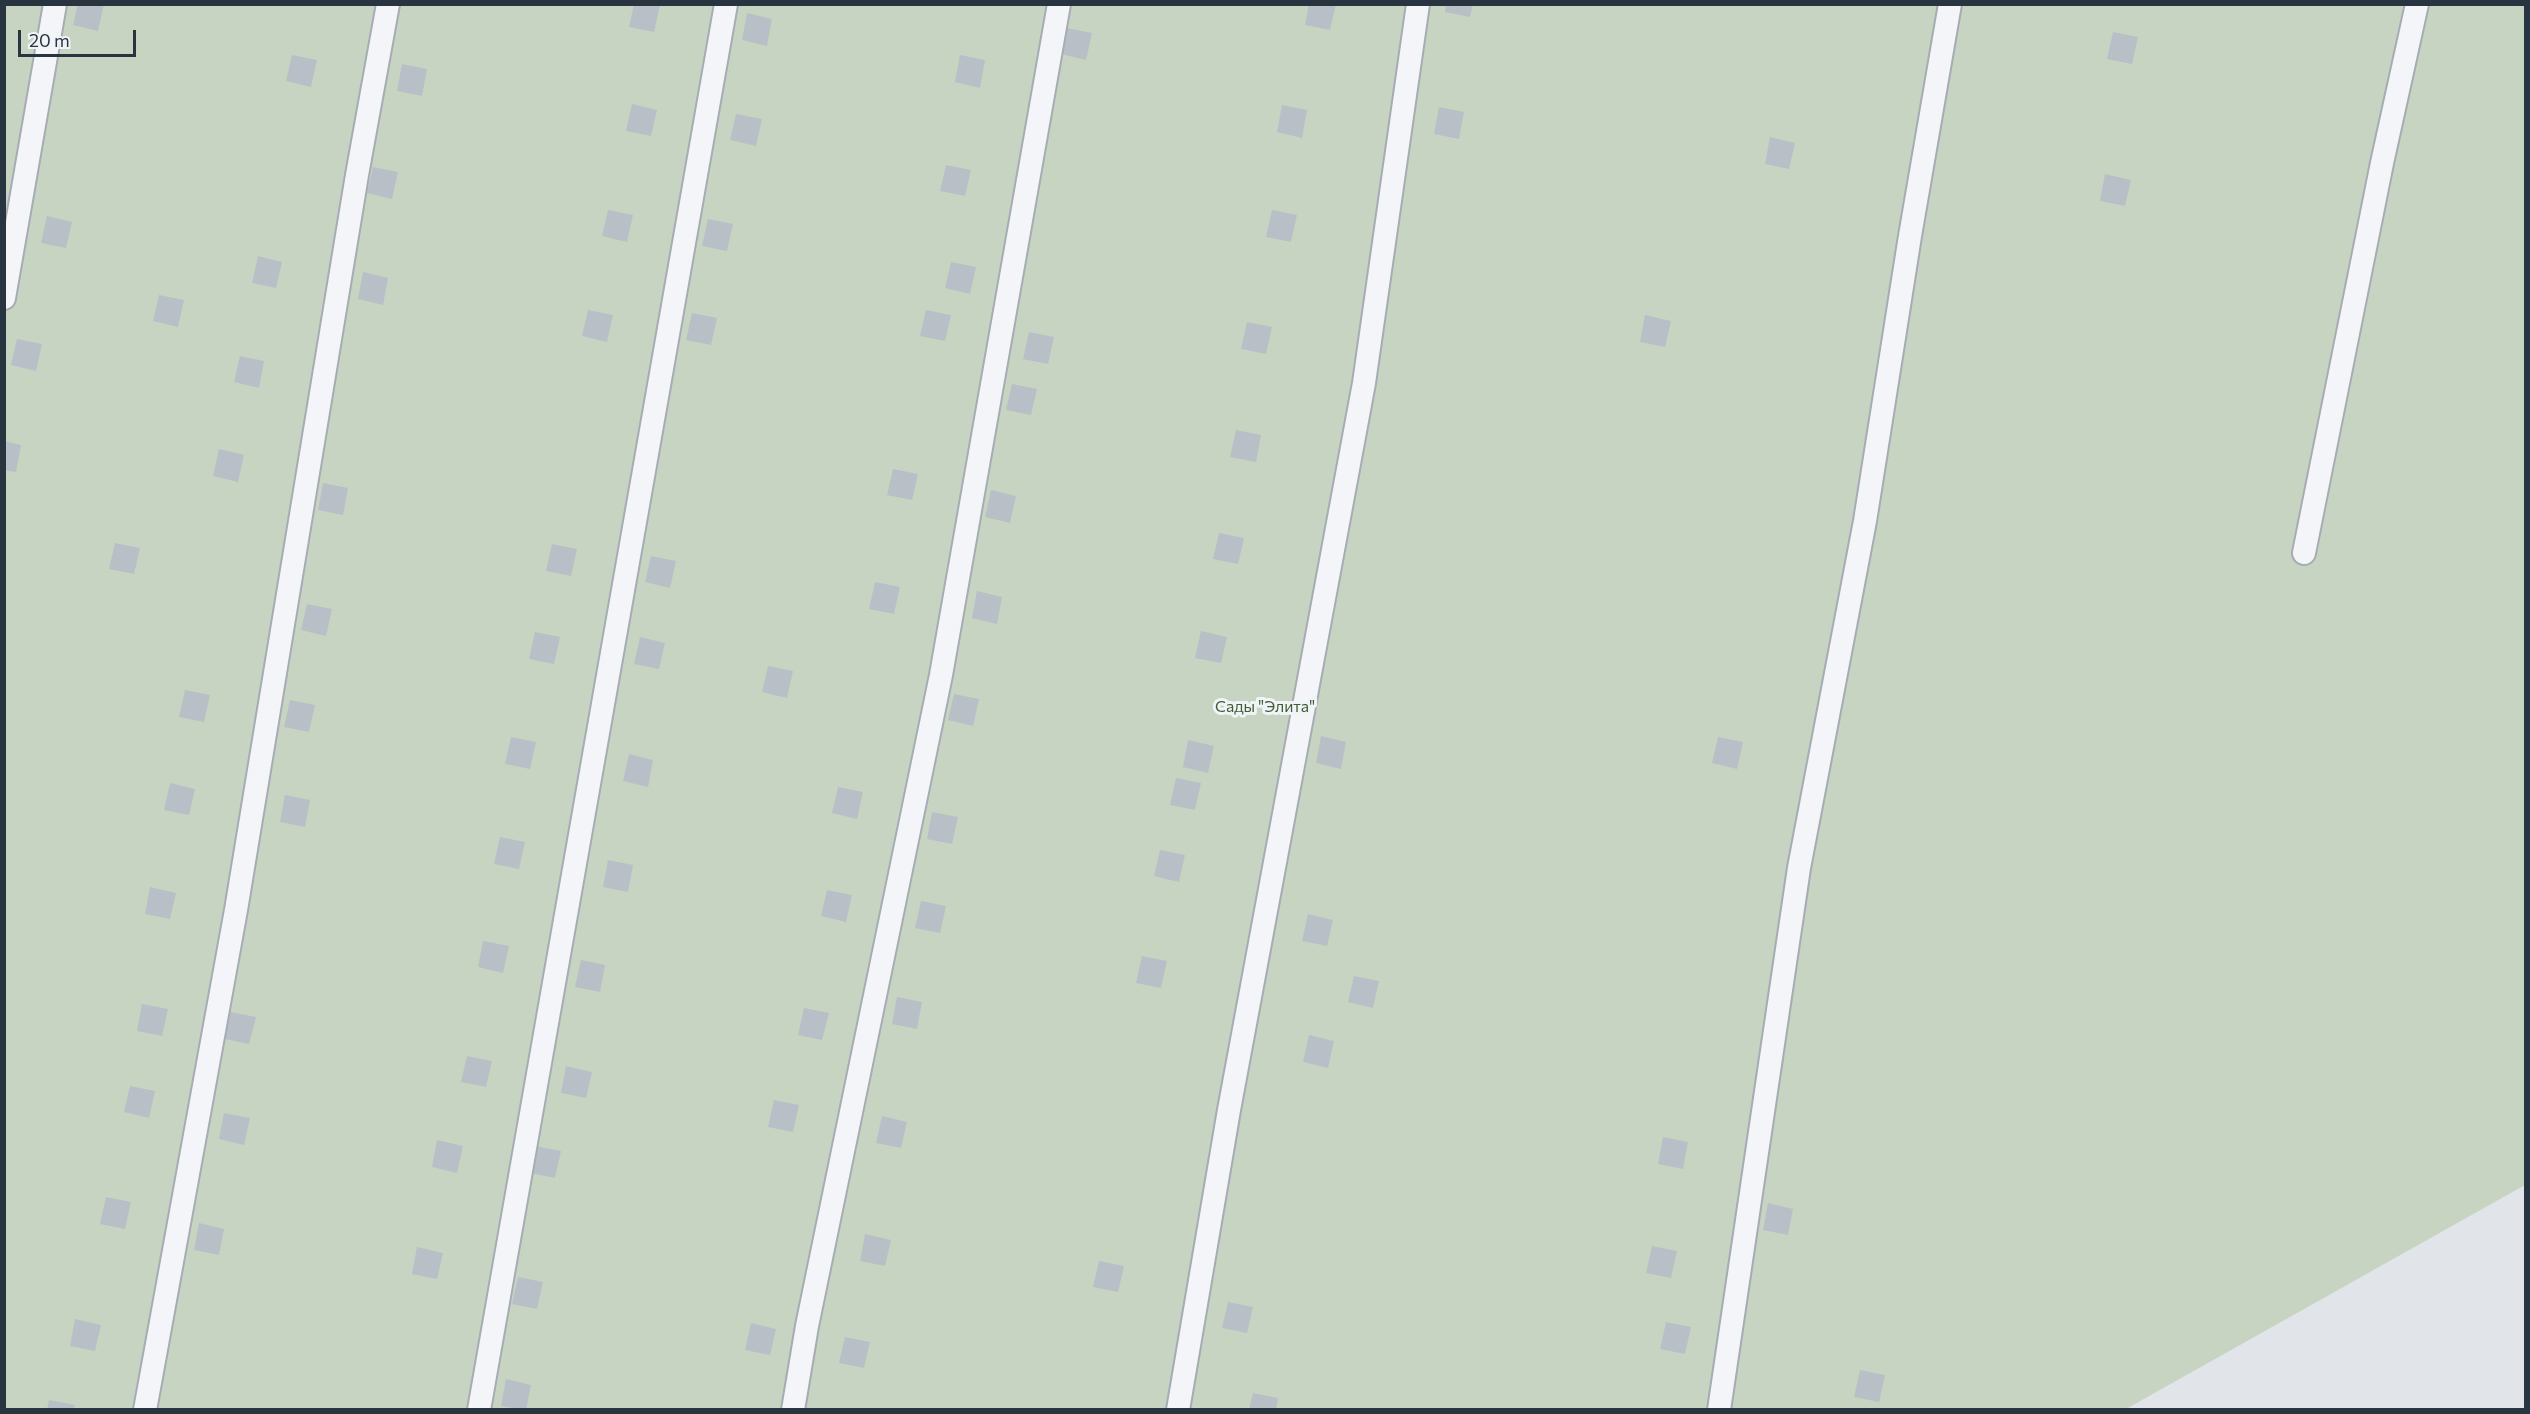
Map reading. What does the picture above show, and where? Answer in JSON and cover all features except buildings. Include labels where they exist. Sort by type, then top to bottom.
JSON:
[{"type":"lane","points":[[4,298],[55,4]]},
{"type":"lane","points":[[145,1410],[236,910],[357,175],[388,4]]},
{"type":"lane","points":[[480,1410],[726,4]]},
{"type":"lane","points":[[793,1410],[807,1326],[941,675],[1059,4]]},
{"type":"lane","points":[[1178,1410],[1231,1098],[1364,383],[1418,4]]},
{"type":"lane","points":[[1719,1410],[1799,868],[1865,520],[1950,4]]},
{"type":"lane","points":[[2304,553],[2382,163],[2417,4]]},
{"type":"green space","name":"Сады \"Элита\"","points":[[5,5],[2525,5],[2525,1185],[2126,1409],[5,1410]]}]
